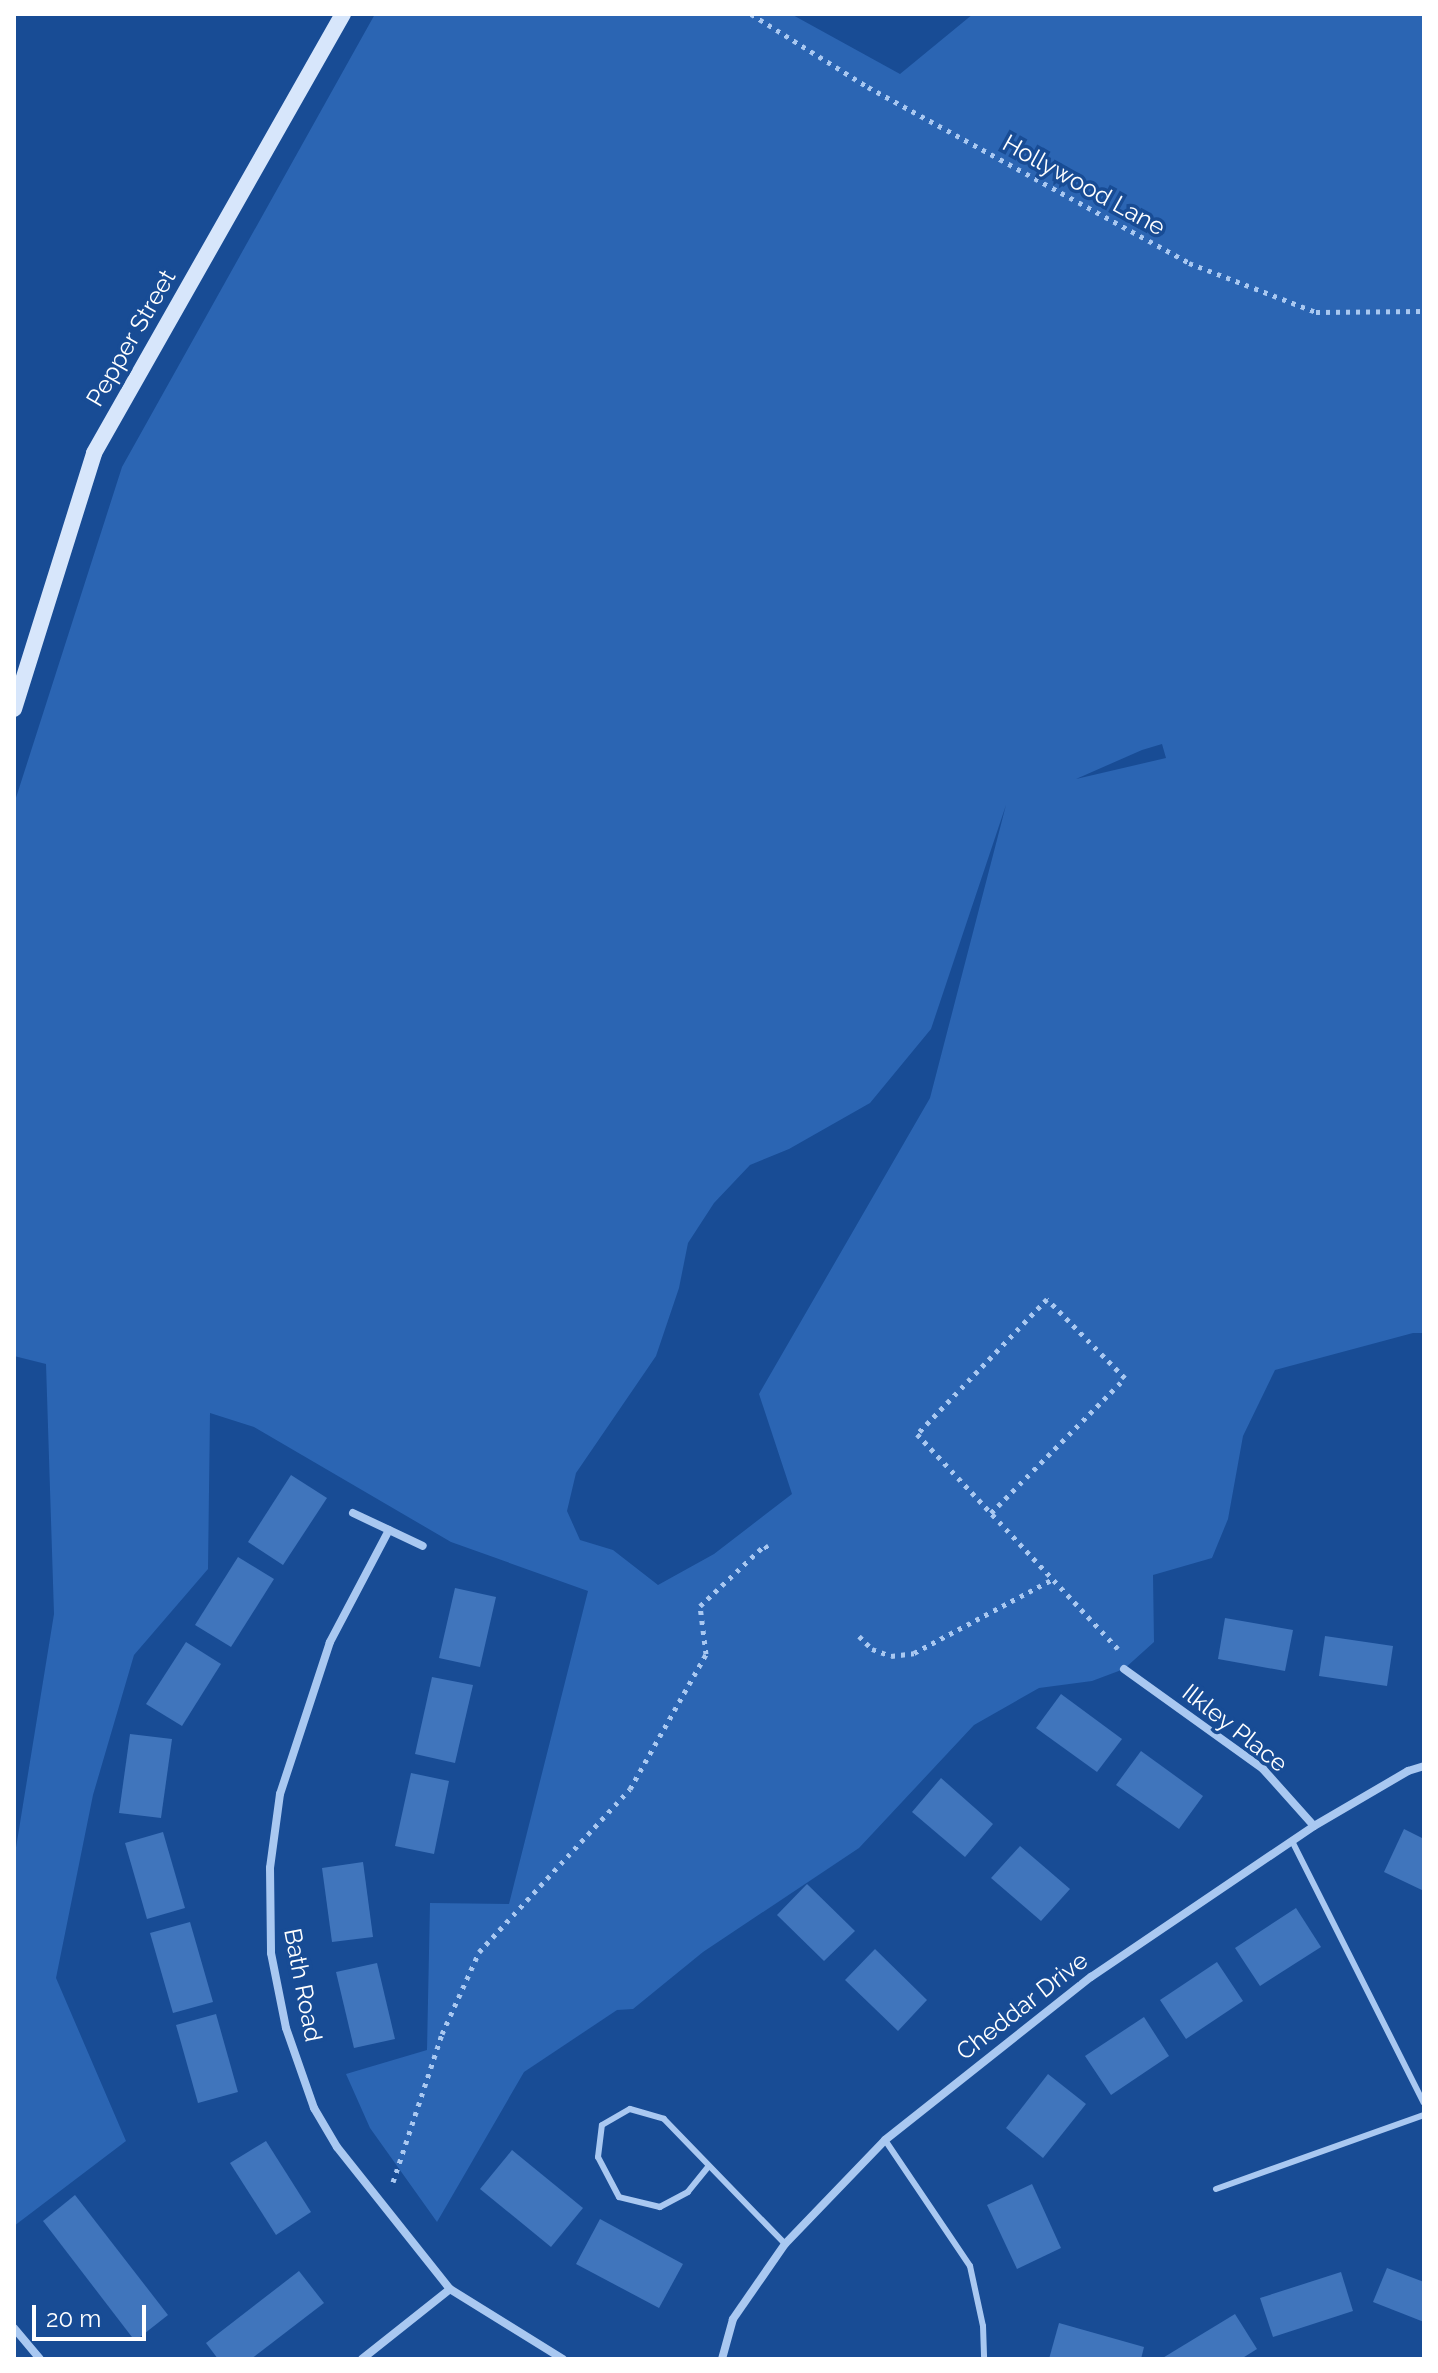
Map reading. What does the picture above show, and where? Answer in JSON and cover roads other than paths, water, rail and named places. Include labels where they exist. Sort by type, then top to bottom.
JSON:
[{"type":"main road","name":"Pepper Street","points":[[14,709],[94,453],[343,14]]},
{"type":"street","points":[[353,1513],[423,1546]]},
{"type":"street","name":"Bath Road","points":[[389,1530],[330,1642],[280,1794],[270,1868],[271,1953],[286,2028],[314,2108],[337,2147],[450,2289],[563,2359]]},
{"type":"street","name":"Ilkley Place","points":[[1124,1669],[1263,1769],[1314,1826]]},
{"type":"street","name":"Cheddar Drive","points":[[722,2359],[733,2319],[785,2244],[885,2140],[1091,1977],[1314,1826],[1408,1771],[1424,1766]]},
{"type":"street","points":[[362,2359],[450,2289]]},
{"type":"street","points":[[14,2328],[40,2359]]},
{"type":"lane","points":[[1292,1841],[1424,2103]]},
{"type":"lane","points":[[708,2167],[688,2192],[660,2207],[619,2197],[598,2157],[602,2125],[630,2109],[664,2119],[785,2244]]},
{"type":"lane","points":[[1216,2189],[1424,2115]]},
{"type":"lane","points":[[885,2140],[970,2266],[983,2326],[984,2359]]}]
